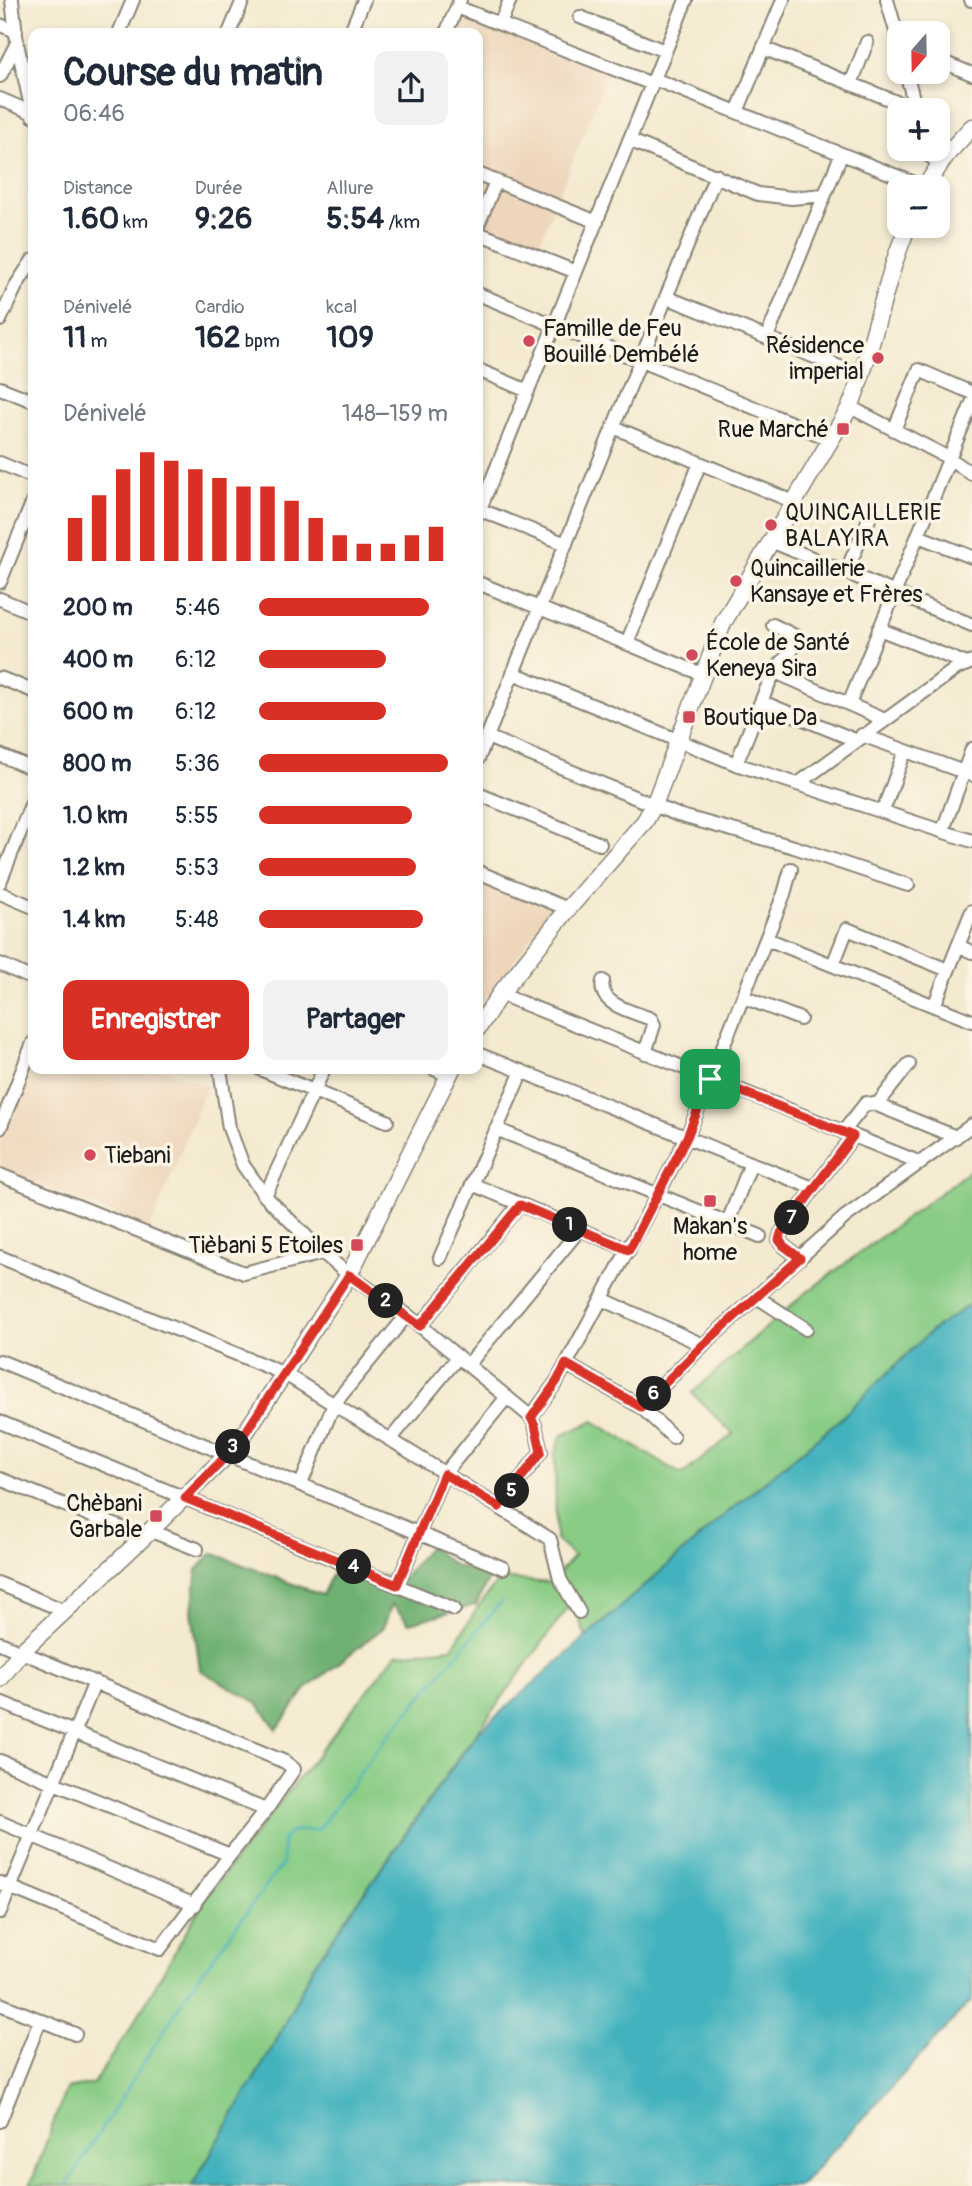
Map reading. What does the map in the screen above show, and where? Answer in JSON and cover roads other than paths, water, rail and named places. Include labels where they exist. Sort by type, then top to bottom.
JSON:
[{"type":"main road","points":[[933,175],[972,127]]},
{"type":"main road","points":[[483,1020],[500,995],[569,909],[634,836],[654,806],[723,623],[850,407],[904,238]]},
{"type":"main road","points":[[0,1679],[21,1652],[148,1534],[228,1454],[285,1374],[349,1275],[444,1074]]},
{"type":"street","points":[[121,28],[132,0]]},
{"type":"street","points":[[231,28],[243,0]]},
{"type":"street","points":[[352,28],[364,0]]},
{"type":"street","points":[[500,24],[510,0]]},
{"type":"street","points":[[483,499],[685,0]]},
{"type":"street","points":[[737,113],[783,0]]},
{"type":"street","points":[[887,0],[893,21]]},
{"type":"street","points":[[891,15],[897,0]]},
{"type":"street","points":[[448,28],[458,3],[500,24],[894,175]]},
{"type":"street","points":[[15,4],[17,37],[28,90]]},
{"type":"street","points":[[580,17],[666,51]]},
{"type":"street","points":[[0,25],[17,37]]},
{"type":"street","points":[[0,76],[17,37]]},
{"type":"street","points":[[851,84],[867,42]]},
{"type":"street","points":[[763,48],[887,98]]},
{"type":"street","points":[[950,65],[972,74]]},
{"type":"street","points":[[0,99],[28,112]]},
{"type":"street","points":[[629,140],[758,194],[792,198],[824,195]]},
{"type":"street","points":[[767,337],[841,155]]},
{"type":"street","points":[[936,161],[940,164]]},
{"type":"street","points":[[483,747],[716,175]]},
{"type":"street","points":[[483,176],[597,222]]},
{"type":"street","points":[[483,213],[496,181]]},
{"type":"street","points":[[483,235],[576,272]]},
{"type":"street","points":[[0,320],[28,268]]},
{"type":"street","points":[[483,296],[830,439]]},
{"type":"street","points":[[666,297],[862,376]]},
{"type":"street","points":[[894,430],[919,370],[972,393]]},
{"type":"street","points":[[483,372],[528,391]]},
{"type":"street","points":[[0,388],[28,399]]},
{"type":"street","points":[[849,704],[972,403]]},
{"type":"street","points":[[850,407],[949,458],[972,474]]},
{"type":"street","points":[[613,427],[794,502]]},
{"type":"street","points":[[0,463],[28,475]]},
{"type":"street","points":[[626,643],[700,463]]},
{"type":"street","points":[[483,511],[566,544]]},
{"type":"street","points":[[0,582],[28,513]]},
{"type":"street","points":[[846,572],[869,519]]},
{"type":"street","points":[[918,536],[972,557]]},
{"type":"street","points":[[771,541],[972,625]]},
{"type":"street","points":[[483,585],[702,674]]},
{"type":"street","points":[[0,599],[28,611]]},
{"type":"street","points":[[736,764],[775,672],[793,651],[797,637],[773,625]]},
{"type":"street","points":[[879,629],[970,663]]},
{"type":"street","points":[[799,783],[957,668],[970,663]]},
{"type":"street","points":[[775,672],[885,720]]},
{"type":"street","points":[[513,673],[736,764],[972,841]]},
{"type":"street","points":[[0,678],[28,689]]},
{"type":"street","points":[[762,702],[859,738],[968,773]]},
{"type":"street","points":[[487,737],[654,806],[724,829],[794,847],[908,885]]},
{"type":"street","points":[[943,830],[968,773],[972,749]]},
{"type":"street","points":[[883,811],[905,751]]},
{"type":"street","points":[[0,755],[28,767]]},
{"type":"street","points":[[483,796],[600,844]]},
{"type":"street","points":[[0,882],[28,812]]},
{"type":"street","points":[[531,1418],[557,1381],[687,1137],[784,894],[791,869]]},
{"type":"street","points":[[483,874],[569,909]]},
{"type":"street","points":[[0,893],[28,905]]},
{"type":"street","points":[[934,1006],[972,911]]},
{"type":"street","points":[[833,965],[847,929],[948,970]]},
{"type":"street","points":[[766,939],[972,1021]]},
{"type":"street","points":[[958,946],[972,952]]},
{"type":"street","points":[[0,964],[28,977]]},
{"type":"street","points":[[603,981],[601,989],[608,1001],[651,1019],[654,1025],[645,1053]]},
{"type":"street","points":[[500,995],[921,1163]]},
{"type":"street","points":[[743,997],[800,1019]]},
{"type":"street","points":[[0,1128],[28,1056]]},
{"type":"street","points":[[483,1056],[813,1188]]},
{"type":"street","points":[[877,1105],[909,1064]]},
{"type":"street","points":[[440,1258],[522,1071]]},
{"type":"street","points":[[221,1074],[229,1128],[243,1166],[265,1196],[349,1275],[407,1315],[531,1418],[541,1452],[499,1507]]},
{"type":"street","points":[[272,1074],[387,1121]]},
{"type":"street","points":[[265,1196],[322,1074]]},
{"type":"street","points":[[800,1258],[779,1240],[781,1233],[813,1188],[866,1102],[956,1137]]},
{"type":"street","points":[[641,1407],[703,1345],[845,1217],[972,1125]]},
{"type":"street","points":[[496,1129],[760,1236]]},
{"type":"street","points":[[728,1222],[751,1163]]},
{"type":"street","points":[[0,1175],[244,1273],[323,1253]]},
{"type":"street","points":[[472,1184],[629,1250]]},
{"type":"street","points":[[420,1326],[520,1205]]},
{"type":"street","points":[[390,1440],[580,1229]]},
{"type":"street","points":[[0,1257],[285,1374],[334,1404],[550,1539],[560,1579],[579,1612]]},
{"type":"street","points":[[757,1297],[806,1329]]},
{"type":"street","points":[[602,1299],[703,1345]]},
{"type":"street","points":[[301,1484],[334,1404],[407,1315]]},
{"type":"street","points":[[0,1361],[503,1567]]},
{"type":"street","points":[[566,1364],[641,1407],[673,1437]]},
{"type":"street","points":[[397,1585],[444,1474],[508,1397]]},
{"type":"street","points":[[0,1422],[454,1609]]},
{"type":"street","points":[[0,1479],[148,1534],[197,1549]]},
{"type":"street","points":[[0,1584],[65,1611]]},
{"type":"street","points":[[0,1643],[285,1762],[294,1769],[267,1810],[160,1949],[5,1886]]},
{"type":"street","points":[[0,1913],[5,1886],[32,1835],[94,1682]]},
{"type":"street","points":[[0,1702],[267,1810]]},
{"type":"street","points":[[0,1761],[230,1855]]},
{"type":"street","points":[[0,1822],[195,1905]]},
{"type":"street","points":[[0,2004],[75,2034]]},
{"type":"street","points":[[0,2121],[40,2021]]},
{"type":"water","points":[[972,1303],[972,2000],[800,2186],[192,2186],[275,2043],[313,1966],[477,1733],[727,1513],[838,1421],[931,1331]]},
{"type":"waterway","points":[[66,2186],[192,1986],[283,1863],[283,1839],[292,1831],[318,1830],[383,1742],[502,1601]]},
{"type":"place","name":"Famille de Feu Bouillé Dembélé","points":[[529,341]]},
{"type":"place","name":"Résidence imperial","points":[[878,358]]},
{"type":"place","name":"Rue Marché","points":[[843,429]]},
{"type":"place","name":"QUINCAILLERIE BALAYIRA","points":[[771,525]]},
{"type":"place","name":"Quincaillerie Kansaye et Frères","points":[[736,581]]},
{"type":"place","name":"École de Santé Keneya Sira","points":[[692,655]]},
{"type":"place","name":"Boutique Da","points":[[689,717]]},
{"type":"place","name":"Tiebani","points":[[90,1155]]},
{"type":"place","name":"Makan's home","points":[[710,1201]]},
{"type":"place","name":"Tièbani 5 Etoiles","points":[[357,1245]]},
{"type":"place","name":"Chèbani Garbale","points":[[156,1516]]}]
